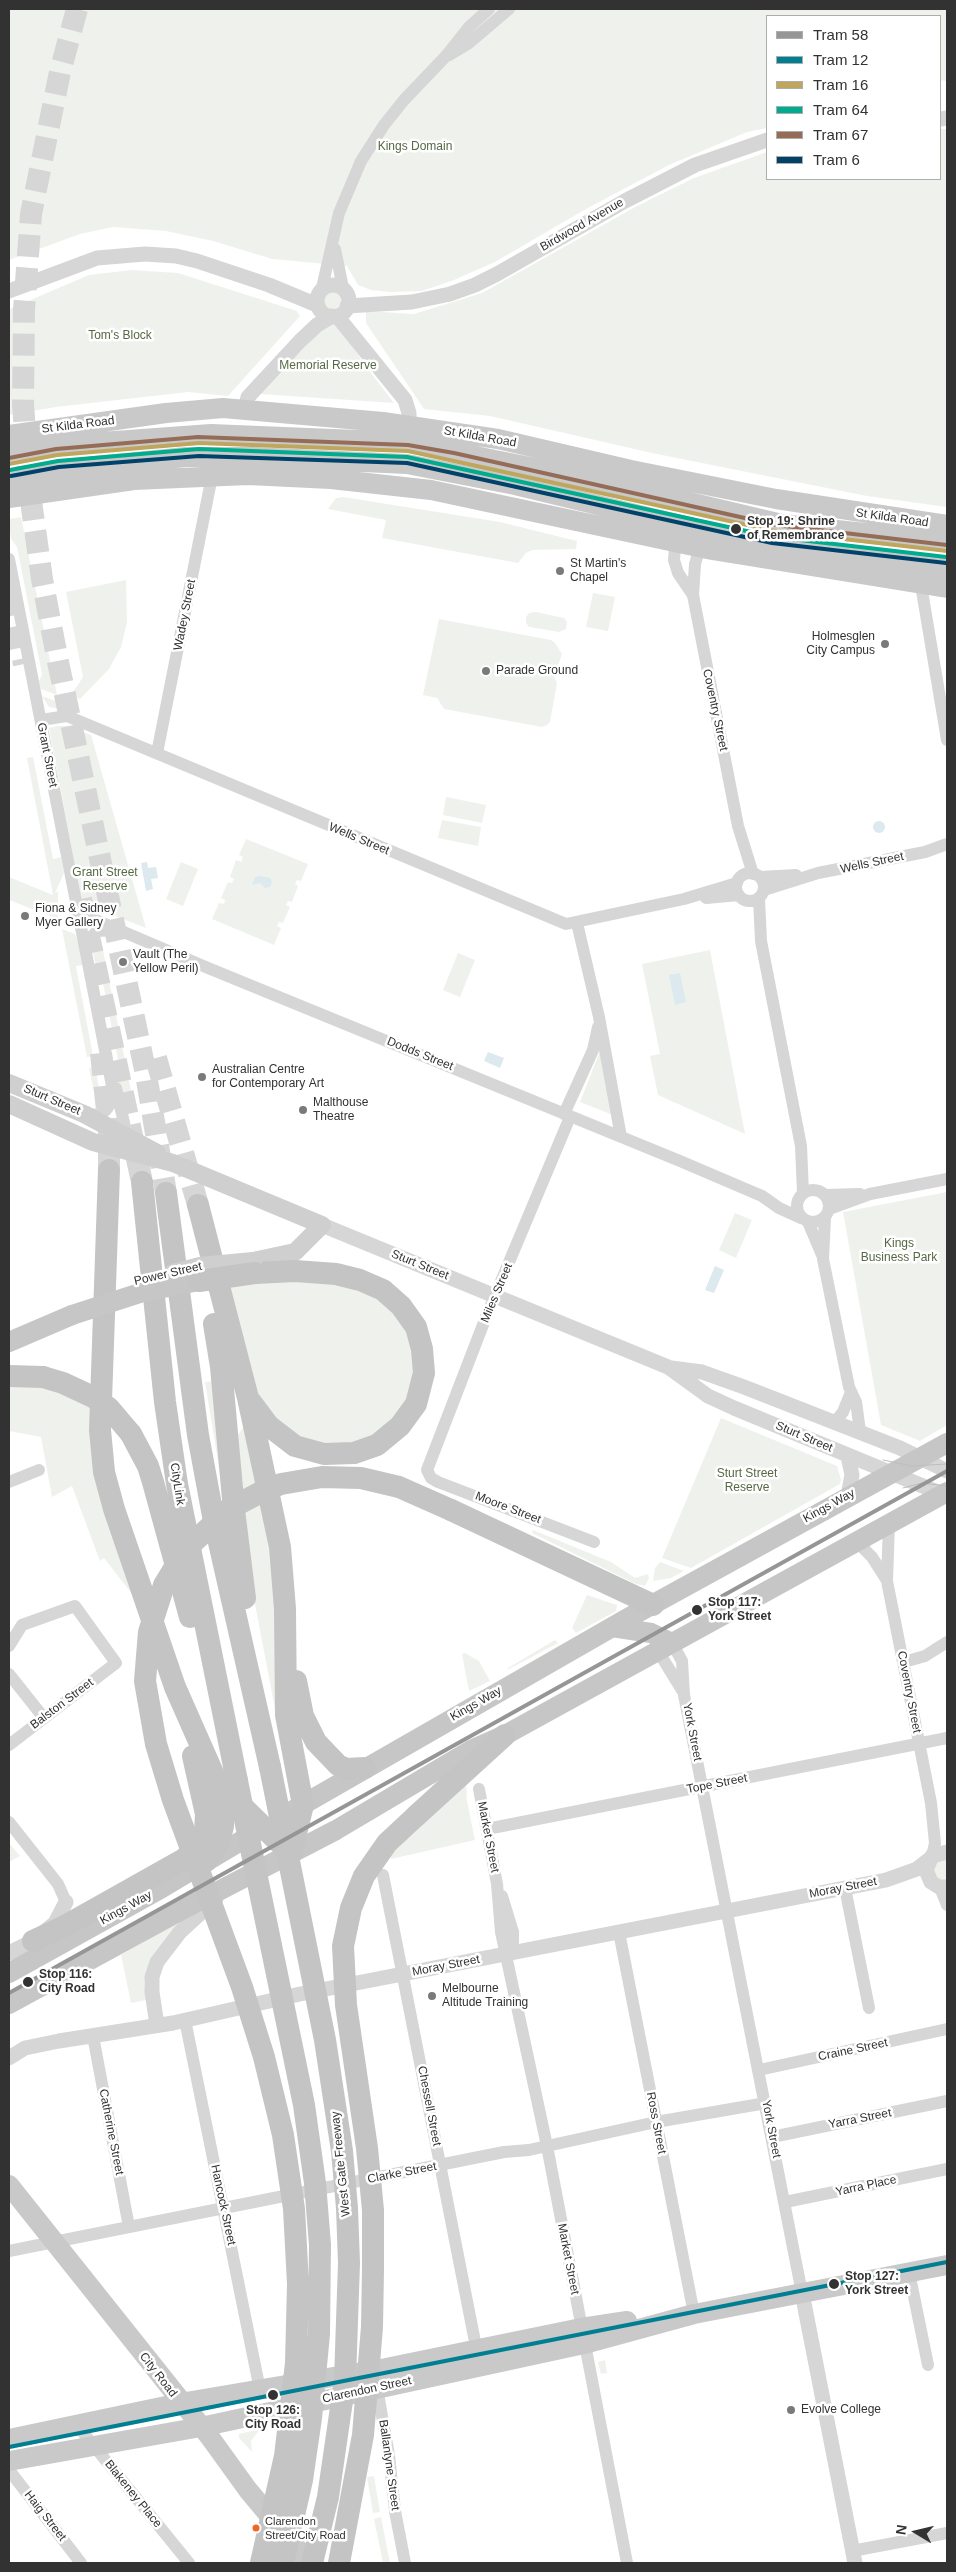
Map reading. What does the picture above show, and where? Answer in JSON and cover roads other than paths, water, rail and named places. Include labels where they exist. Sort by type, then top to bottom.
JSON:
[{"type":"highway","points":[[33,1941],[63,1927],[184,1859],[201,1844],[206,1824],[205,1806],[175,1688],[114,1509],[102,1452],[100,1430],[109,1170]]},
{"type":"highway","name":"CityLink","points":[[142,1182],[165,1402],[174,1521]]},
{"type":"highway","points":[[166,1193],[198,1435],[224,1513]]},
{"type":"highway","points":[[198,1205],[248,1398],[277,1525],[285,1609],[300,1701],[308,1730],[324,1753],[338,1765],[346,1769],[365,1768]]},
{"type":"highway","points":[[199,1281],[254,1267],[336,1274],[360,1280],[383,1290],[401,1306],[416,1327],[422,1349],[424,1373],[416,1404],[400,1426],[377,1445],[354,1453],[324,1454],[295,1446],[269,1426],[248,1398]]},
{"type":"highway","points":[[173,1272],[189,1273],[199,1281],[212,1313],[219,1344],[224,1407],[224,1513]]},
{"type":"highway","name":"Power Street","points":[[9,1327],[71,1308],[173,1272]]},
{"type":"highway","name":"Power Street","points":[[9,1342],[71,1308],[199,1281]]},
{"type":"highway","points":[[9,1376],[43,1377],[64,1383],[93,1397],[108,1408],[132,1434],[174,1521],[227,1781],[304,2105],[315,2184],[320,2245],[319,2334],[312,2418],[302,2480],[283,2563]]},
{"type":"highway","name":"Kings Way","points":[[9,1973],[162,1888],[365,1768],[612,1627],[947,1443]]},
{"type":"highway","points":[[261,2563],[285,2456],[296,2362],[298,2284],[294,2209],[283,2135],[264,2057],[242,1987],[173,1800],[156,1744],[145,1681],[149,1632],[162,1590],[186,1549],[229,1509],[281,1484],[322,1477],[361,1478],[399,1487],[653,1605]]},
{"type":"highway","points":[[9,2004],[383,1804],[471,1750],[505,1735],[856,1541],[946,1494]]},
{"type":"highway","name":"West Gate Freeway","points":[[224,1513],[270,1767],[325,2040],[342,2151],[347,2208],[348,2292],[345,2380],[328,2496],[310,2563]]},
{"type":"highway","points":[[285,1609],[286,1720],[303,1805],[291,1854]]},
{"type":"highway","points":[[612,1627],[651,1632],[665,1647]]},
{"type":"highway","points":[[175,1688],[227,1781],[263,1828],[291,1854]]},
{"type":"highway","points":[[338,2563],[363,2435],[372,2327],[373,2269],[373,2210],[367,2148],[346,2005],[343,1946],[351,1908],[364,1876],[387,1843],[505,1735]]},
{"type":"highway","points":[[206,1861],[215,1851],[222,1826],[227,1781]]},
{"type":"main road","name":"St Kilda Road","points":[[9,434],[166,413],[245,409],[407,434]]},
{"type":"main road","points":[[211,434],[276,413]]},
{"type":"main road","name":"St Kilda Road","points":[[9,454],[74,444],[211,434],[407,434],[498,439],[639,472],[919,531],[947,542]]},
{"type":"main road","points":[[406,464],[407,434]]},
{"type":"main road","points":[[9,479],[133,461],[212,466],[431,490],[676,534],[921,585],[947,588]]},
{"type":"main road","points":[[9,498],[134,480],[212,466],[406,464],[515,485],[676,534]]},
{"type":"main road","name":"St Kilda Road","points":[[919,531],[947,526]]},
{"type":"main road","points":[[919,531],[917,564],[921,585]]},
{"type":"main road","points":[[702,540],[947,568]]},
{"type":"main road","name":"Sturt Street","points":[[9,1083],[84,1114],[134,1139],[173,1163]]},
{"type":"main road","name":"Sturt Street","points":[[9,1104],[93,1142],[173,1163],[322,1225]]},
{"type":"main road","name":"Power Street","points":[[173,1272],[200,1266],[254,1267],[295,1252],[322,1225]]},
{"type":"main road","name":"City Road","points":[[9,2184],[180,2403],[201,2427],[248,2490],[310,2563]]},
{"type":"main road","name":"Clarendon Street","points":[[9,2461],[201,2427],[377,2388],[478,2358],[947,2265]]},
{"type":"main road","name":"Clarendon Street","points":[[9,2439],[180,2403],[386,2368],[478,2358]]},
{"type":"main road","points":[[377,2388],[386,2368]]},
{"type":"street","points":[[300,341],[310,327],[319,298],[335,227],[354,175],[377,134],[404,100],[446,56],[469,27],[489,9]]},
{"type":"street","points":[[446,56],[464,47],[509,9]]},
{"type":"street","name":"Birdwood Avenue","points":[[341,312],[436,297],[475,285],[519,262],[625,200],[695,166],[766,140]]},
{"type":"street","points":[[245,409],[248,397],[317,325],[341,312],[348,298],[344,290],[335,252],[335,227]]},
{"type":"street","points":[[9,291],[50,274],[97,258],[145,254],[183,258],[269,285],[319,298]]},
{"type":"street","points":[[319,298],[335,285],[344,290]]},
{"type":"street","name":"Birdwood Avenue","points":[[344,290],[373,302],[396,304]]},
{"type":"street","points":[[319,298],[325,315],[341,312]]},
{"type":"street","points":[[341,312],[362,345],[405,400],[409,413],[407,434]]},
{"type":"street","name":"Wadey Street","points":[[157,753],[212,466]]},
{"type":"street","name":"Coventry Street","points":[[676,534],[673,553],[678,573],[692,594]]},
{"type":"street","name":"Coventry Street","points":[[702,540],[694,574],[692,594],[801,1146],[801,1197]]},
{"type":"street","name":"Grant Street","points":[[9,559],[77,912],[110,1067],[125,1127],[134,1139]]},
{"type":"street","points":[[921,585],[947,740]]},
{"type":"street","name":"Wells Street","points":[[41,720],[67,716],[560,922],[577,923],[684,899],[925,852],[947,844]]},
{"type":"street","name":"Wells Street","points":[[925,852],[947,854]]},
{"type":"street","name":"Dodds Street","points":[[77,912],[762,1196],[779,1208],[805,1220]]},
{"type":"street","name":"Miles Street","points":[[577,923],[599,1018],[621,1137]]},
{"type":"street","points":[[86,951],[88,941],[97,931],[109,928],[122,931]]},
{"type":"street","name":"Miles Street","points":[[427,1470],[593,1050],[599,1018]]},
{"type":"street","name":"Grant Street","points":[[84,1114],[99,1115],[111,1103],[113,1091],[110,1067]]},
{"type":"street","name":"Coventry Street","points":[[801,1146],[821,1193]]},
{"type":"street","points":[[860,1431],[856,1402],[851,1392],[824,1259],[805,1220],[797,1210],[801,1197],[821,1193],[870,1194],[947,1179]]},
{"type":"street","points":[[821,1193],[827,1214],[824,1259]]},
{"type":"street","points":[[805,1220],[817,1222],[827,1214],[870,1194]]},
{"type":"street","name":"Dodds Street","points":[[762,1196],[801,1197]]},
{"type":"street","name":"Sturt Street","points":[[322,1225],[668,1367],[708,1396],[848,1456],[946,1494]]},
{"type":"street","name":"Sturt Street","points":[[668,1367],[702,1372],[860,1431],[947,1471]]},
{"type":"street","points":[[835,1422],[843,1412],[851,1392]]},
{"type":"street","points":[[848,1456],[852,1475],[848,1496]]},
{"type":"street","points":[[9,1482],[39,1470]]},
{"type":"street","name":"Moore Street","points":[[427,1470],[429,1476],[438,1482],[594,1542]]},
{"type":"street","name":"Coventry Street","points":[[890,1523],[887,1581],[931,1803],[947,1850]]},
{"type":"street","name":"Coventry Street","points":[[856,1541],[872,1557],[887,1581]]},
{"type":"street","name":"Balston Street","points":[[9,1646],[22,1625],[75,1606],[116,1662],[9,1745]]},
{"type":"street","points":[[904,1662],[925,1656],[947,1642]]},
{"type":"street","name":"York Street","points":[[665,1647],[682,1661],[684,1695],[760,2070],[853,2557]]},
{"type":"street","points":[[9,1674],[44,1718]]},
{"type":"street","name":"Tope Street","points":[[487,1828],[947,1738]]},
{"type":"street","name":"Market Street","points":[[479,1789],[497,1884],[513,1932],[513,1942],[508,1954],[627,2563]]},
{"type":"street","name":"Coventry Street","points":[[931,1803],[934,1843],[932,1857]]},
{"type":"street","points":[[9,1822],[58,1884],[66,1902],[57,1921],[33,1941],[9,1953]]},
{"type":"street","name":"Moray Street","points":[[9,2058],[25,2048],[185,2020],[224,2010],[403,1974],[886,1880],[918,1868],[932,1857],[947,1850]]},
{"type":"street","points":[[932,1857],[926,1866],[927,1873],[939,1885],[947,1905]]},
{"type":"street","name":"Chessell Street","points":[[383,1874],[478,2358]]},
{"type":"street","name":"Moray Street","points":[[886,1880],[920,1880],[939,1885]]},
{"type":"street","points":[[157,2025],[152,1992],[152,1977],[157,1962],[180,1932],[235,1883]]},
{"type":"street","points":[[845,1888],[869,2008]]},
{"type":"street","name":"Ross Street","points":[[619,1932],[694,2314]]},
{"type":"street","name":"Hancock Street","points":[[185,2020],[260,2390]]},
{"type":"street","name":"Craine Street","points":[[760,2070],[947,2030]]},
{"type":"street","name":"Catherine Street","points":[[93,2036],[129,2227]]},
{"type":"street","points":[[9,2047],[25,2048]]},
{"type":"street","name":"Yarra Street","points":[[772,2137],[947,2101]]},
{"type":"street","name":"Clarke Street","points":[[9,2251],[504,2152],[547,2146],[656,2122],[766,2103]]},
{"type":"street","name":"Yarra Place","points":[[785,2202],[947,2169]]},
{"type":"street","points":[[910,2272],[928,2365]]},
{"type":"street","name":"Ballantyne Street","points":[[377,2388],[389,2455],[395,2511],[405,2563]]},
{"type":"street","name":"Blakeney Place","points":[[78,2425],[189,2563]]},
{"type":"street","name":"Haig Street","points":[[9,2470],[81,2563]]},
{"type":"street","points":[[853,2557],[947,2533]]},
{"type":"tunnel","points":[[77,9],[60,72],[31,214],[24,310],[23,404],[29,487],[42,579],[58,662],[146,1074],[166,1193]]},
{"type":"tunnel","points":[[9,594],[24,664]]},
{"type":"tunnel","points":[[81,899],[142,1182]]},
{"type":"tunnel","points":[[101,1053],[109,1129],[109,1170]]},
{"type":"tunnel","points":[[156,1058],[198,1205]]},
{"type":"tram line","name":"67","points":[[9,458],[56,449],[198,437],[408,445],[454,453],[776,525],[947,545]]},
{"type":"tram line","name":"16","points":[[9,464],[57,455],[199,443],[408,451],[775,531],[947,551]]},
{"type":"tram line","name":"64","points":[[10,470],[58,461],[199,449],[407,457],[774,537],[946,557]]},
{"type":"tram line","name":"6","points":[[11,476],[59,467],[199,456],[407,463],[772,543],[946,563]]},
{"type":"tram line","points":[[883,1460],[912,1466],[947,1464]]},
{"type":"tram line","name":"58","points":[[9,1993],[947,1471]]},
{"type":"tram line","points":[[903,1488],[922,1483],[947,1486]]},
{"type":"tram line","name":"12","points":[[9,2447],[947,2262]]},
{"type":"place","name":"Stop 19: Shrine of Remembrance","points":[[736,529]]},
{"type":"place","name":"St Martin's Chapel","points":[[560,571]]},
{"type":"place","name":"Holmesglen City Campus","points":[[885,644]]},
{"type":"place","name":"Parade Ground","points":[[486,671]]},
{"type":"place","name":"Fiona & Sidney Myer Gallery","points":[[25,916]]},
{"type":"place","name":"Vault (The Yellow Peril)","points":[[123,962]]},
{"type":"place","name":"Australian Centre for Contemporary Art","points":[[202,1077]]},
{"type":"place","name":"Malthouse Theatre","points":[[303,1110]]},
{"type":"place","name":"Stop 117: York Street","points":[[697,1610]]},
{"type":"place","name":"Stop 116: City Road","points":[[28,1982]]},
{"type":"place","name":"Melbourne Altitude Training","points":[[432,1996]]},
{"type":"place","name":"Stop 127: York Street","points":[[834,2284]]},
{"type":"place","name":"Stop 126: City Road","points":[[273,2395]]},
{"type":"place","name":"Evolve College","points":[[791,2410]]},
{"type":"place","name":"Clarendon Street/City Road","points":[[256,2528]]},
{"type":"park label","name":"Kings Domain","points":[[415,147]]},
{"type":"park label","name":"Tom's Block","points":[[120,336]]},
{"type":"park label","name":"Memorial Reserve","points":[[328,366]]},
{"type":"park label","name":"Grant Street Reserve","points":[[105,880]]},
{"type":"park label","name":"Kings Business Park","points":[[899,1251]]},
{"type":"park label","name":"Sturt Street Reserve","points":[[747,1481]]}]
